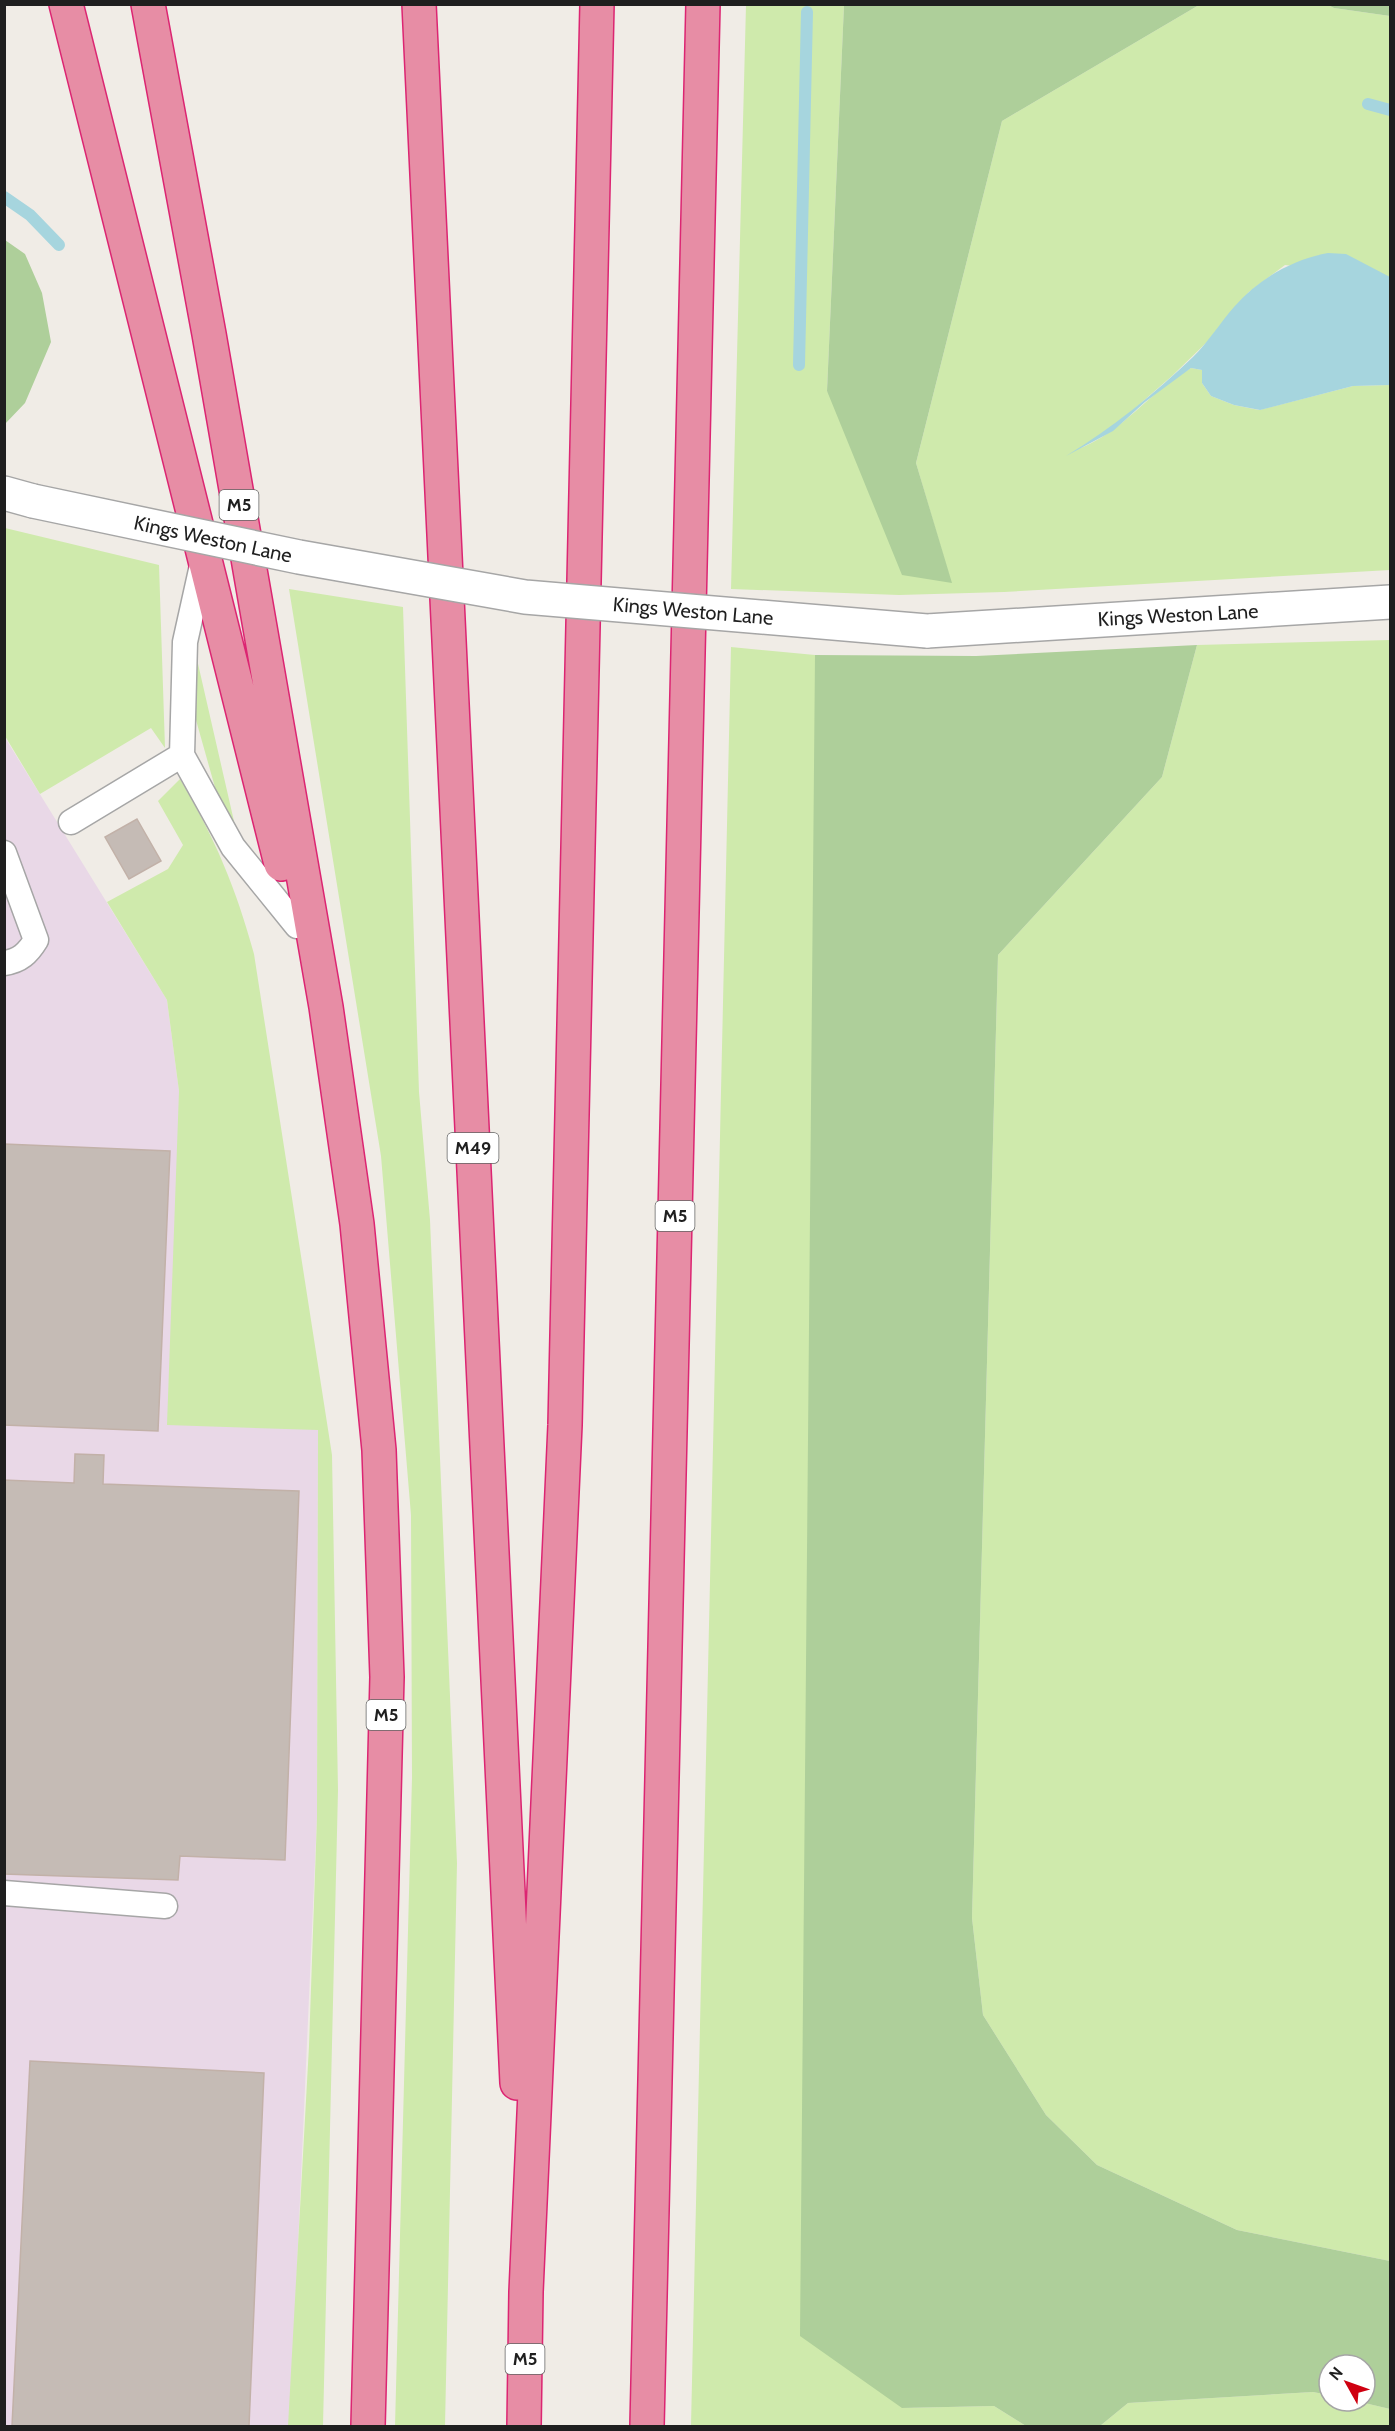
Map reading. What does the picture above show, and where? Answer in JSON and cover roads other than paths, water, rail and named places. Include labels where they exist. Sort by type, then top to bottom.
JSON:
[{"type":"highway","points":[[66,4],[203,559],[297,926],[326,1007]]},
{"type":"highway","name":"M5","points":[[148,4],[209,334],[326,1007],[357,1224],[379,1450],[387,1677],[368,2427]]},
{"type":"highway","name":"M49","points":[[419,4],[526,2292]]},
{"type":"highway","name":"M5","points":[[524,2427],[526,2292],[565,1425],[597,4]]},
{"type":"highway","name":"M5","points":[[647,2427],[703,4]]},
{"type":"street","name":"Kings Weston Lane","points":[[19,497],[299,557],[525,597],[927,630],[1390,602]]},
{"type":"lane","points":[[203,559],[185,642],[182,755],[233,847],[297,926]]},
{"type":"lane","points":[[71,822],[182,755]]},
{"type":"lane","points":[[4,853],[36,940],[29,952],[14,962],[4,963]]},
{"type":"lane","points":[[4,1893],[165,1906]]},
{"type":"water","points":[[1328,253],[1346,254],[1390,277],[1390,385],[1353,386],[1260,410],[1234,405],[1211,396],[1202,383],[1202,370],[1191,368],[1145,402],[1113,431],[1066,456],[1116,422],[1178,371],[1199,351],[1234,307],[1265,279],[1301,260]]},
{"type":"waterway","points":[[799,365],[807,12]]},
{"type":"waterway","points":[[1368,104],[1390,110]]},
{"type":"waterway","points":[[4,197],[30,215],[59,245]]}]
